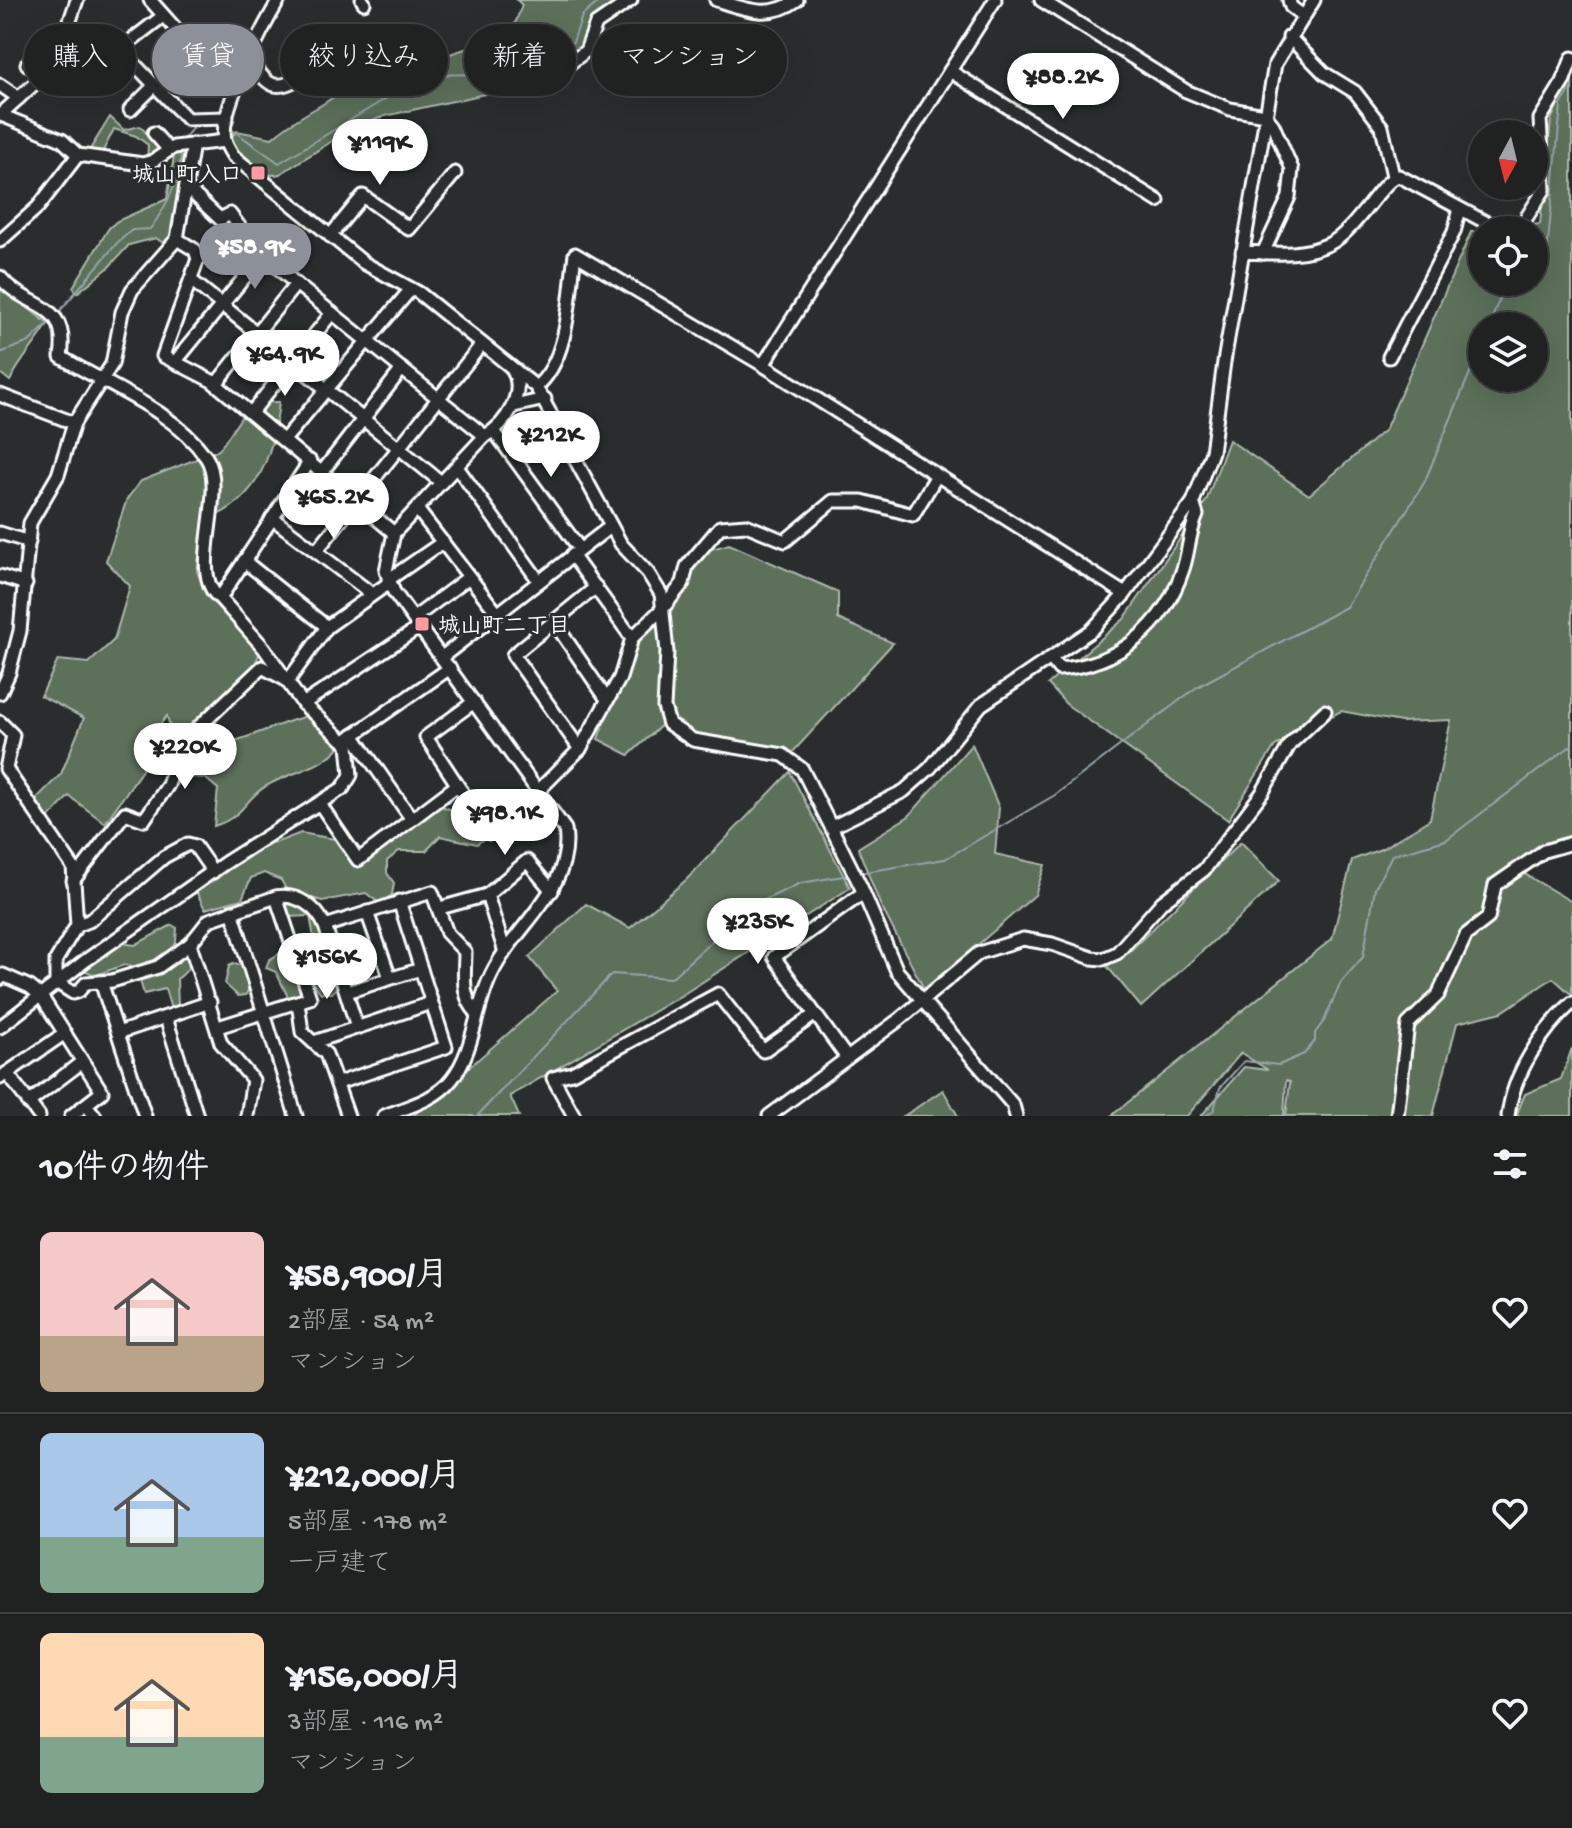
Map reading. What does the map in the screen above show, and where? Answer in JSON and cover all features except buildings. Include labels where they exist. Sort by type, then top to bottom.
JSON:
[{"type":"street","points":[[69,24],[77,0]]},
{"type":"street","points":[[150,0],[171,24]]},
{"type":"street","points":[[264,29],[279,0]]},
{"type":"street","points":[[576,58],[586,51],[596,24],[631,0]]},
{"type":"street","points":[[716,0],[755,12],[772,12],[797,0]]},
{"type":"street","points":[[763,365],[995,0]]},
{"type":"street","points":[[1289,0],[1291,7],[1302,15]]},
{"type":"street","points":[[832,827],[904,791],[930,768],[981,705],[1052,660],[1092,630],[1125,594],[1193,502],[1212,452],[1242,252],[1275,64],[1302,15],[1314,0]]},
{"type":"street","points":[[1043,1],[1186,91],[1230,109],[1265,115],[1273,125],[1292,169],[1289,197],[1263,253]]},
{"type":"street","points":[[153,24],[163,16]]},
{"type":"street","points":[[152,24],[120,49],[152,86]]},
{"type":"street","points":[[1289,37],[1324,73],[1355,92],[1382,127],[1390,151],[1393,176]]},
{"type":"street","points":[[1242,252],[1299,253],[1330,244],[1358,223],[1385,181],[1393,176],[1399,176],[1489,224],[1523,223],[1544,190],[1540,119],[1563,82],[1572,58]]},
{"type":"street","points":[[950,71],[1158,201]]},
{"type":"street","points":[[0,85],[19,98]]},
{"type":"street","points":[[130,110],[152,88]]},
{"type":"street","points":[[24,93],[0,115],[62,140],[78,155],[143,164],[181,146],[225,141]]},
{"type":"street","points":[[163,96],[187,119],[227,118]]},
{"type":"street","points":[[234,96],[227,118],[225,141],[243,167],[364,263],[411,289],[536,387],[621,544],[657,586],[664,607],[664,707],[669,724],[693,740],[783,755],[802,769],[862,890],[887,955],[1013,1105],[1016,1116]]},
{"type":"street","points":[[154,133],[181,146]]},
{"type":"street","points":[[0,693],[18,643],[30,523],[58,475],[74,423],[112,364],[122,312],[132,290],[177,239],[186,187],[181,146]]},
{"type":"street","points":[[0,241],[23,224],[78,155]]},
{"type":"street","points":[[330,236],[363,196],[409,229],[455,173]]},
{"type":"street","points":[[186,187],[220,219],[230,214],[263,255],[296,284],[489,434],[576,551],[596,587],[632,638]]},
{"type":"street","points":[[1389,357],[1454,232],[1460,209]]},
{"type":"street","points":[[198,259],[243,233]]},
{"type":"street","points":[[177,239],[195,250],[198,259],[163,356],[216,384],[394,533]]},
{"type":"street","points":[[536,387],[545,380],[564,329],[575,254],[763,365],[1125,594]]},
{"type":"street","points":[[175,362],[263,255]]},
{"type":"street","points":[[0,277],[16,295],[30,299],[54,316],[64,337],[61,357],[105,379],[159,413],[206,457],[216,477],[206,543],[211,587],[288,681],[303,704],[349,738],[411,818]]},
{"type":"street","points":[[191,280],[328,387],[362,421],[441,482]]},
{"type":"street","points":[[216,384],[296,284]]},
{"type":"street","points":[[284,440],[411,289]]},
{"type":"street","points":[[251,413],[332,313]]},
{"type":"street","points":[[317,550],[482,344]]},
{"type":"street","points":[[507,362],[517,378],[514,406]]},
{"type":"street","points":[[322,472],[402,369]]},
{"type":"street","points":[[0,395],[74,423]]},
{"type":"street","points":[[384,1116],[404,1112],[451,1081],[463,1064],[477,1013],[504,949],[552,891],[564,868],[565,829],[388,582],[387,556],[394,533],[514,406],[545,399]]},
{"type":"street","points":[[220,598],[310,461]]},
{"type":"street","points":[[457,467],[539,581]]},
{"type":"street","points":[[474,702],[426,737],[489,833],[540,794],[580,749],[620,678],[632,638],[664,607],[683,583],[687,566],[720,527],[746,525],[779,542],[785,541],[833,501],[862,501],[913,515],[936,477]]},
{"type":"street","points":[[1052,660],[1059,669],[1091,665],[1150,630],[1185,564],[1189,533],[1197,515],[1193,502]]},
{"type":"street","points":[[417,509],[497,613]]},
{"type":"street","points":[[272,518],[372,594]]},
{"type":"street","points":[[442,657],[611,526]]},
{"type":"street","points":[[0,533],[29,542]]},
{"type":"street","points":[[288,681],[327,627],[443,542]]},
{"type":"street","points":[[244,561],[327,627]]},
{"type":"street","points":[[0,576],[26,584]]},
{"type":"street","points":[[303,704],[417,622],[469,577]]},
{"type":"street","points":[[580,749],[513,655],[596,587]]},
{"type":"street","points":[[554,622],[606,698]]},
{"type":"street","points":[[73,882],[125,813],[144,820],[168,785],[183,742],[251,676],[262,667],[288,681]]},
{"type":"street","points":[[349,738],[450,668]]},
{"type":"street","points":[[770,1116],[922,1000],[970,958],[1012,940],[1034,940],[1092,958],[1103,959],[1117,953],[1162,902],[1204,870],[1262,793],[1290,744],[1325,711]]},
{"type":"street","points":[[0,722],[13,735],[6,769],[73,867],[77,925],[56,960],[56,982]]},
{"type":"street","points":[[0,1027],[56,982],[213,872],[343,788],[351,775],[349,738]]},
{"type":"street","points":[[320,804],[358,860],[456,786]]},
{"type":"street","points":[[1397,1116],[1408,1024],[1438,995],[1466,935],[1488,918],[1495,885],[1544,851],[1572,843]]},
{"type":"street","points":[[77,925],[89,921],[164,857],[188,844],[195,846],[213,872]]},
{"type":"street","points":[[440,908],[487,895],[527,861],[552,891]]},
{"type":"street","points":[[847,1058],[774,957],[862,890]]},
{"type":"street","points":[[325,926],[432,892],[447,933],[465,952],[463,982],[471,1007],[477,1013]]},
{"type":"street","points":[[56,982],[73,993],[86,983],[158,967],[190,944],[209,920],[286,895],[303,901],[321,917],[357,1027]]},
{"type":"street","points":[[487,895],[504,949]]},
{"type":"street","points":[[218,1027],[310,998],[276,897]]},
{"type":"street","points":[[338,1083],[446,1047],[399,901]]},
{"type":"street","points":[[232,911],[296,1116]]},
{"type":"street","points":[[367,912],[390,978]]},
{"type":"street","points":[[190,944],[221,1043],[253,1080],[247,1116]]},
{"type":"street","points":[[347,992],[421,969]]},
{"type":"street","points":[[0,979],[3,975],[30,987],[41,996],[102,1092],[71,1116]]},
{"type":"street","points":[[101,982],[145,1116]]},
{"type":"street","points":[[574,1116],[553,1078],[572,1073],[718,994],[763,1051],[814,1015]]},
{"type":"street","points":[[118,1033],[210,1002]]},
{"type":"street","points":[[298,1002],[302,1032],[326,1054],[348,1116]]},
{"type":"street","points":[[314,1042],[431,1003]]},
{"type":"street","points":[[1508,1116],[1522,1071],[1552,1022],[1570,1010]]},
{"type":"street","points":[[166,1018],[197,1116]]},
{"type":"street","points":[[39,1116],[3,1076],[65,1033]]},
{"type":"street","points":[[28,1103],[82,1062]]},
{"type":"street","points":[[86,1105],[95,1116]]},
{"type":"green space","points":[[517,0],[622,0],[595,19],[581,47],[576,51],[576,24],[515,24],[522,5]]},
{"type":"green space","points":[[464,49],[464,96],[476,96],[385,116],[353,128],[280,174],[271,175],[256,170],[230,138],[237,131],[272,138],[336,96],[448,96],[448,55]]},
{"type":"green space","points":[[1572,72],[1572,843],[1518,870],[1572,902],[1572,995],[1553,978],[1502,1012],[1457,1023],[1433,1116],[1286,1116],[1290,1082],[1286,1080],[1284,1116],[1201,1116],[1244,1067],[1268,1070],[1241,1053],[1187,1116],[1111,1116],[1332,939],[1352,860],[1381,849],[1430,819],[1451,720],[1401,722],[1341,711],[1275,746],[1228,820],[1066,704],[1048,684],[1124,619],[1206,501],[1229,440],[1309,495],[1385,430],[1468,239],[1468,296],[1548,296],[1548,216],[1541,216],[1543,200],[1548,200],[1551,120]]},
{"type":"green space","points":[[110,117],[124,130],[140,126],[162,149],[147,160],[148,145],[136,136],[114,129],[103,151],[89,151]]},
{"type":"green space","points":[[187,148],[170,248],[156,238],[129,245],[108,268],[77,293],[73,287],[109,228],[117,221],[167,199],[175,150]]},
{"type":"green space","points":[[3,288],[48,324],[10,381],[0,373],[0,291]]},
{"type":"green space","points":[[279,402],[272,441],[260,474],[238,502],[204,521],[197,571],[206,595],[260,652],[253,666],[233,690],[195,721],[175,745],[167,716],[151,736],[147,763],[105,823],[69,796],[42,825],[29,806],[61,774],[84,718],[41,696],[58,660],[89,663],[114,640],[130,586],[106,561],[127,499],[141,481],[219,450],[251,403]]},
{"type":"green space","points":[[729,544],[838,592],[838,619],[893,643],[792,753],[706,737],[664,723],[629,755],[598,739],[636,639],[670,609],[688,556]]},
{"type":"green space","points":[[308,716],[328,730],[340,746],[315,765],[260,790],[233,817],[214,826],[218,789],[205,778],[178,776],[195,734],[209,743],[220,744]]},
{"type":"green space","points":[[972,744],[999,808],[995,854],[1045,865],[1035,895],[925,991],[880,904],[858,848],[909,816]]},
{"type":"green space","points":[[790,772],[850,888],[682,995],[510,1096],[519,1116],[413,1116],[557,991],[529,957],[586,904],[630,928],[686,880]]},
{"type":"green space","points":[[439,805],[482,822],[485,838],[477,844],[440,836],[426,851],[399,851],[387,861],[387,873],[394,883],[392,895],[379,903],[366,893],[322,901],[287,891],[281,880],[264,873],[251,878],[242,899],[205,909],[193,885],[261,840],[275,843],[301,833],[340,840],[357,862]]},
{"type":"green space","points":[[1241,842],[1279,881],[1141,1007],[1106,965],[1127,954]]},
{"type":"green space","points":[[283,899],[317,911],[330,947],[327,951],[309,953],[295,945],[305,940],[315,943],[310,916],[288,917]]},
{"type":"green space","points":[[172,925],[177,928],[175,952],[191,947],[192,952],[190,965],[177,979],[178,1007],[171,1009],[165,989],[144,994],[138,974],[148,968],[124,965],[96,975],[83,970],[85,961],[114,942],[135,945]]},
{"type":"green space","points":[[287,949],[294,953],[307,996],[290,1001],[276,972],[266,968],[269,960]]},
{"type":"green space","points":[[229,966],[246,966],[251,983],[246,995],[238,996],[225,984]]},
{"type":"green space","points":[[331,969],[336,970],[341,983],[332,993],[321,993],[311,981]]},
{"type":"green space","points":[[1572,1048],[1572,1116],[1516,1116],[1525,1094],[1561,1079]]},
{"type":"green space","points":[[943,1090],[958,1116],[904,1116]]},
{"type":"waterway","points":[[231,129],[279,163],[425,75],[481,74],[573,42],[582,16],[601,0]]},
{"type":"waterway","points":[[1548,243],[1561,105],[1572,87]]},
{"type":"waterway","points":[[182,141],[195,125]]},
{"type":"waterway","points":[[59,312],[117,243],[132,230],[150,229],[172,192],[181,152]]},
{"type":"waterway","points":[[1494,312],[1501,296]]},
{"type":"waterway","points":[[0,353],[29,342],[52,320]]},
{"type":"waterway","points":[[859,873],[945,859],[1055,795],[1197,687],[1346,607],[1424,483],[1468,378]]},
{"type":"waterway","points":[[1205,1116],[1214,1110],[1220,1088],[1244,1061],[1279,1065],[1304,1054],[1315,1041],[1315,1033],[1324,1021],[1341,982],[1363,957],[1375,888],[1392,855],[1446,840],[1572,745]]},
{"type":"waterway","points":[[477,1116],[612,974],[671,978],[751,906],[801,883],[849,875]]},
{"type":"place","name":"城山町入口","points":[[258,173]]},
{"type":"place","name":"城山町二丁目","points":[[422,624]]}]
